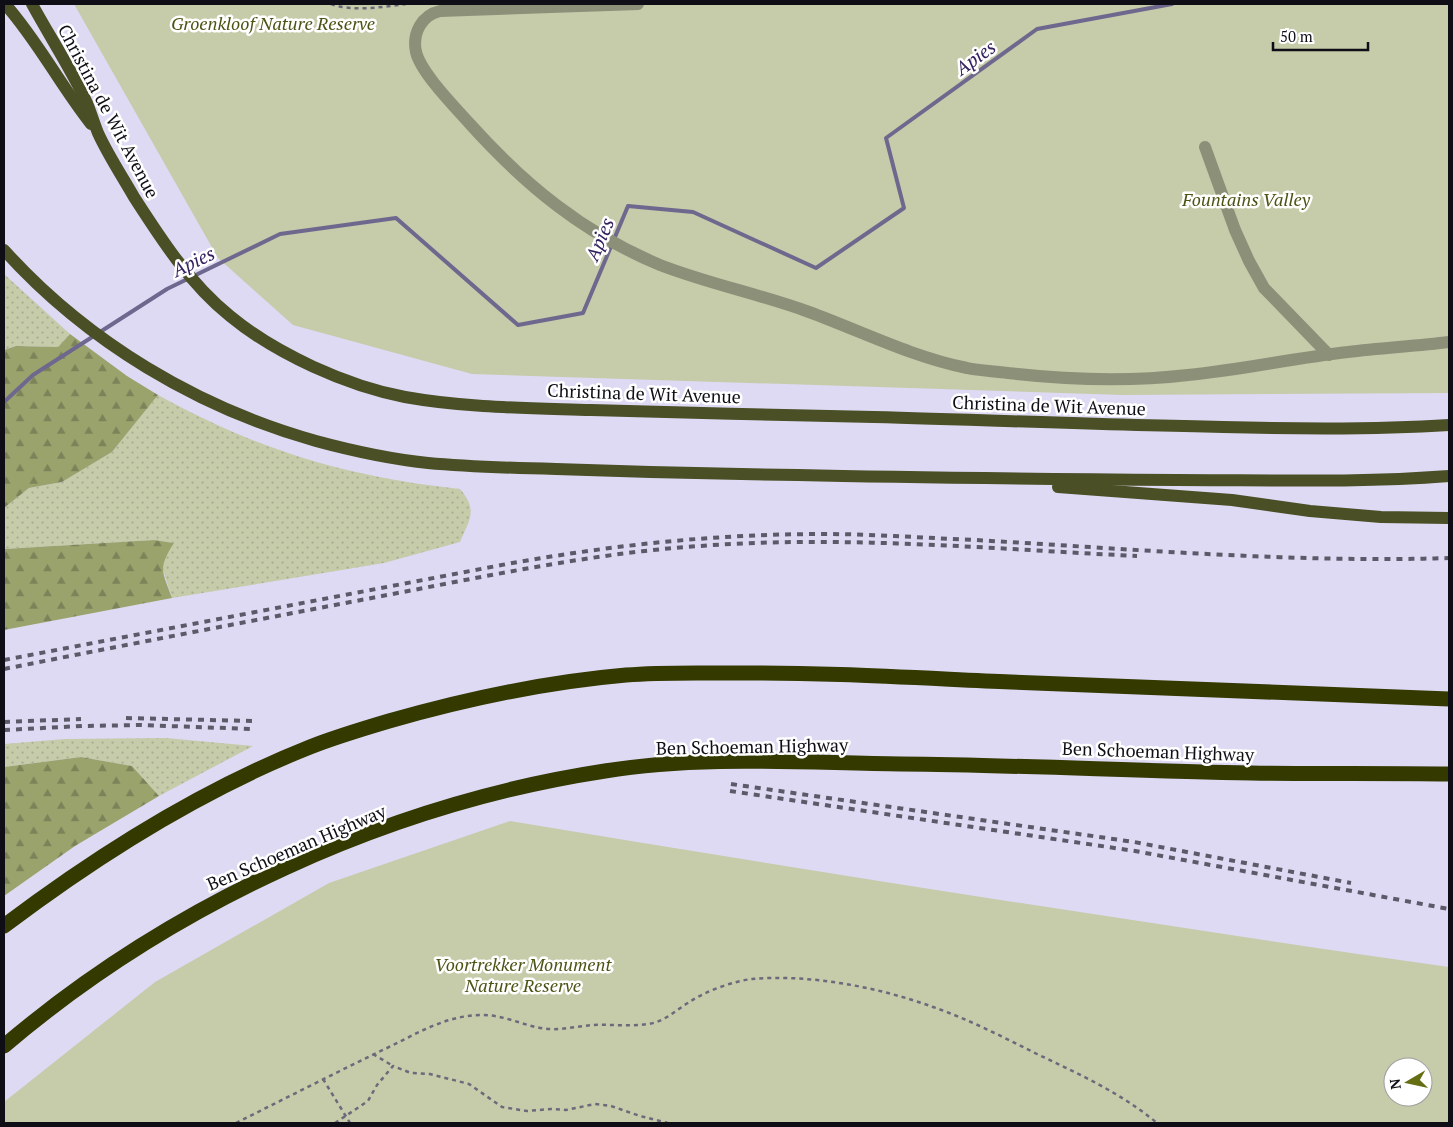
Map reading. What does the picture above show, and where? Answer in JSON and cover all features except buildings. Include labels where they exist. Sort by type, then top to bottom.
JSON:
[{"type":"highway","points":[[4,926],[99,859],[181,808],[248,774],[310,747],[423,711],[493,694],[627,675],[773,672],[1186,690],[1449,699]]},
{"type":"highway","name":"Ben Schoeman Highway","points":[[4,1046],[64,999],[132,950],[200,910],[249,885],[378,830],[470,800],[579,775],[655,765],[702,762],[937,764],[1254,773],[1449,774]]},
{"type":"main road","points":[[6,4],[45,55],[79,108],[98,133]]},
{"type":"main road","name":"Christina de Wit Avenue","points":[[32,4],[86,100],[98,133],[118,171],[182,266],[230,316],[266,342],[334,376],[375,389],[402,396],[445,402],[541,408],[1320,429],[1449,425]]},
{"type":"main road","points":[[6,253],[51,297],[121,352],[175,384],[231,412],[267,426],[377,456],[429,463],[495,467],[940,478],[1305,482],[1449,476]]},
{"type":"main road","points":[[940,478],[1232,500],[1310,511],[1372,516],[1449,518]]},
{"type":"lane","points":[[638,4],[440,11],[433,13],[419,26],[415,44],[416,54],[425,70],[493,150],[522,178],[552,203],[587,228],[662,266],[804,310],[915,352],[968,368],[1045,376],[1112,379],[1191,375],[1329,354],[1449,342]]},
{"type":"lane","points":[[1205,147],[1235,230],[1264,288],[1329,354]]},
{"type":"path","points":[[331,4],[343,8],[406,4]]},
{"type":"path","points":[[236,1123],[372,1054],[441,1022],[466,1016],[496,1015],[549,1029],[593,1025],[649,1024],[669,1016],[693,999],[727,985],[758,979],[815,980],[879,991],[933,1007],[996,1034],[1104,1087],[1139,1108],[1157,1123]]},
{"type":"path","points":[[372,1054],[393,1066],[411,1073],[430,1074],[469,1084],[502,1107],[527,1111],[570,1110],[595,1104],[611,1106],[668,1123]]},
{"type":"path","points":[[335,1123],[368,1101],[377,1085],[393,1066]]},
{"type":"path","points":[[324,1079],[350,1123]]},
{"type":"green space","name":"Fountains Valley","points":[[74,4],[1449,4],[1449,393],[1123,395],[472,374],[293,325],[218,258]]},
{"type":"green space","points":[[4,274],[70,334],[58,347],[16,346],[4,350]]},
{"type":"green space","points":[[70,334],[127,376],[158,395],[112,452],[62,482],[29,488],[4,508],[4,350],[16,346],[58,347]]},
{"type":"green space","points":[[158,395],[231,431],[267,446],[304,458],[379,477],[460,489],[466,496],[471,509],[469,521],[460,542],[384,563],[172,598],[163,570],[164,558],[173,543],[154,540],[4,549],[4,508],[29,488],[62,482],[112,452]]},
{"type":"green space","points":[[154,540],[174,543],[165,559],[163,570],[172,598],[4,630],[4,549]]},
{"type":"green space","points":[[166,738],[253,746],[159,796],[132,766],[81,757],[4,767],[4,744],[65,739]]},
{"type":"green space","points":[[81,757],[132,766],[159,796],[75,846],[4,896],[4,767]]},
{"type":"green space","name":"Voortrekker Monument Nature Reserve","points":[[510,821],[979,897],[1449,967],[1449,1123],[4,1123],[4,1102],[155,982],[329,883]]},
{"type":"waterway","name":"Apies","points":[[4,402],[33,375],[167,289],[280,234],[396,218],[518,325],[583,313],[628,206],[693,212],[816,268],[904,208],[886,138],[1037,29],[1172,4]]},
{"type":"railway","points":[[4,660],[507,564],[586,551],[704,538],[823,534],[861,535],[1271,557],[1330,559],[1449,558]]},
{"type":"railway","points":[[4,669],[501,573],[660,549],[755,543],[864,542],[1137,556]]},
{"type":"railway","points":[[126,718],[252,721]]},
{"type":"railway","points":[[4,722],[81,719]]},
{"type":"railway","points":[[4,730],[140,725],[252,729]]},
{"type":"railway","points":[[731,784],[1134,842],[1351,883]]},
{"type":"railway","points":[[730,791],[1135,851],[1449,909]]},
{"type":"park label","name":"Groenkloof Nature Reserve","points":[[273,23]]}]
